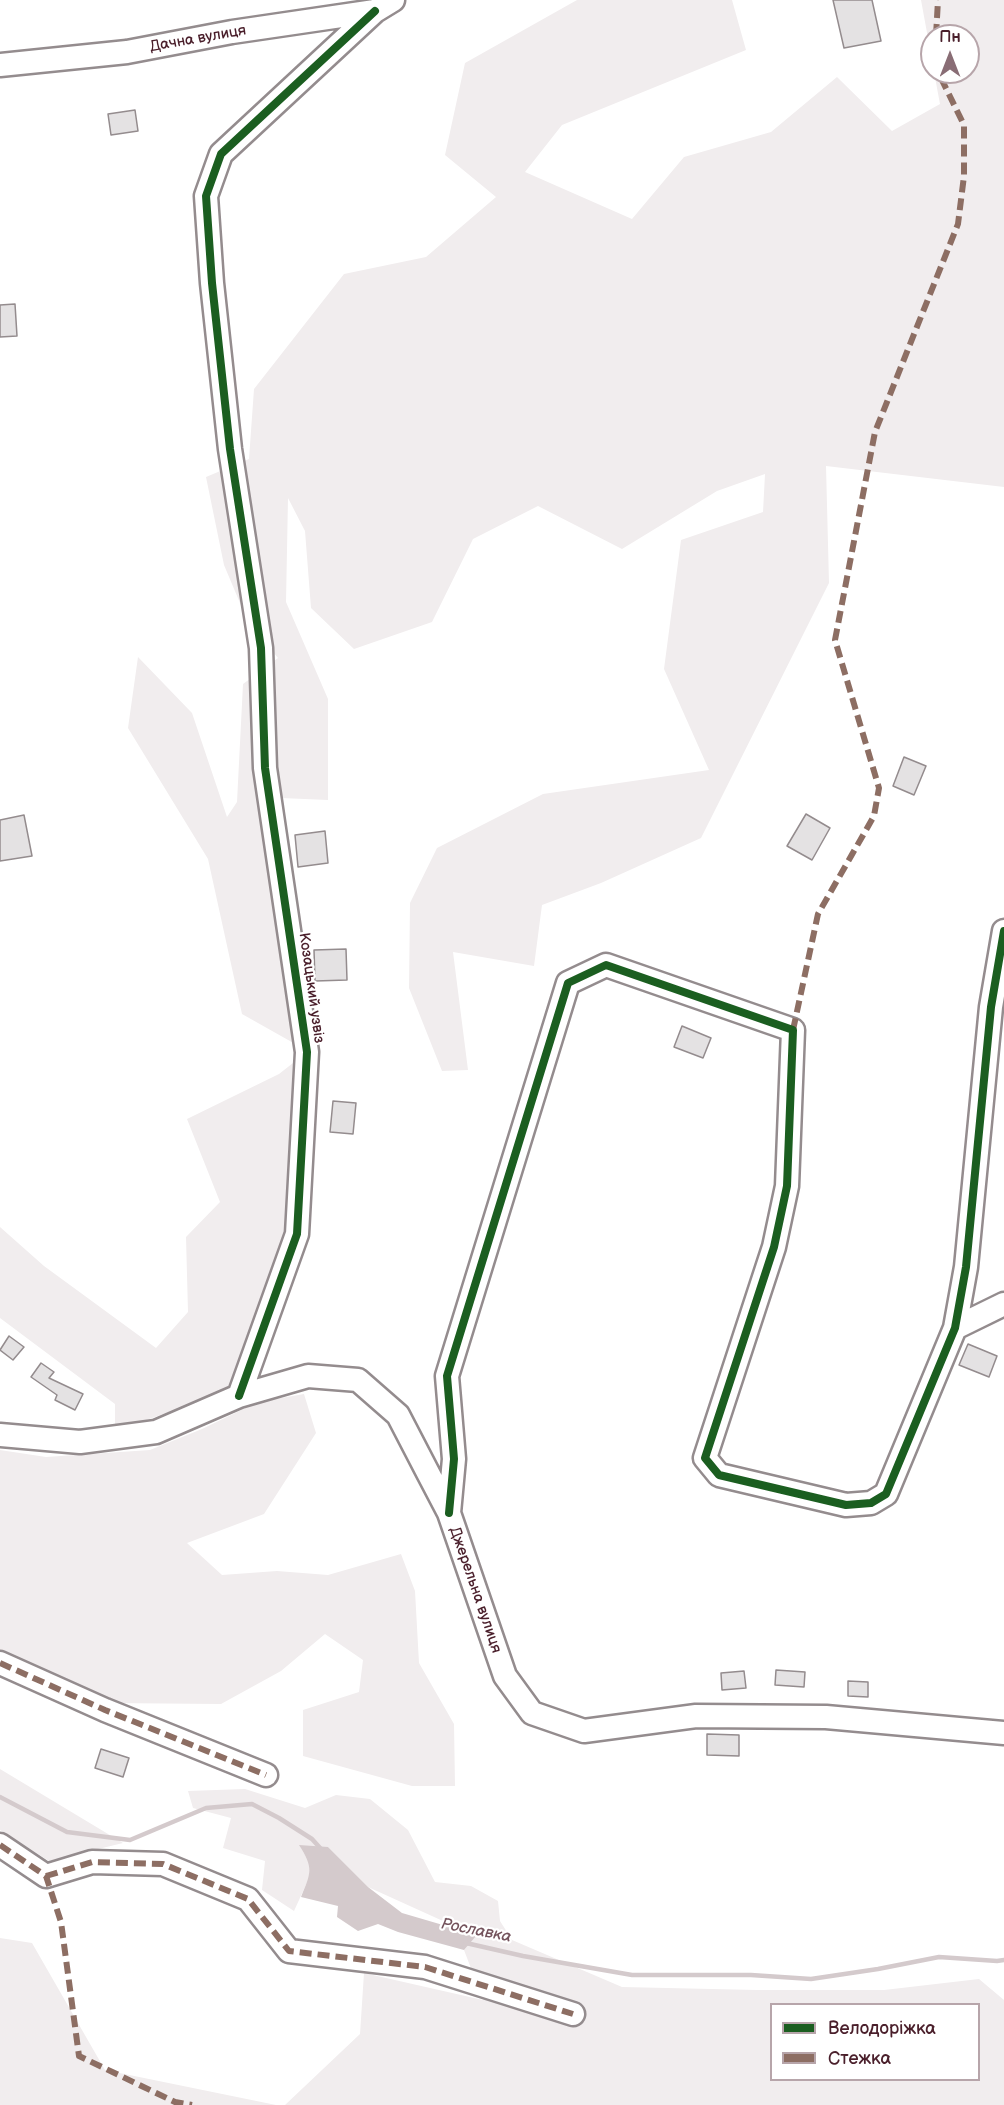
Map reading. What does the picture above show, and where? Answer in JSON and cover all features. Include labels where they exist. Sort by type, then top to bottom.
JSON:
[{"type":"street","name":"Дачна вулиця","points":[[0,65],[127,52],[384,5]]},
{"type":"street","name":"Козацький узвіз","points":[[239,1396],[297,1234],[307,1052],[265,768],[261,648],[230,449],[212,283],[206,195],[221,154],[384,5]]},
{"type":"street","points":[[449,1513],[454,1459],[447,1376],[568,983],[606,965],[793,1030],[787,1186],[774,1248],[705,1458],[719,1475],[846,1504],[871,1503],[886,1494],[955,1328],[966,1267],[991,1007],[1004,931]]},
{"type":"street","points":[[955,1328],[1004,1304]]},
{"type":"street","name":"Джерельна вулиця","points":[[0,1435],[80,1442],[156,1432],[239,1396],[308,1376],[358,1380],[398,1415],[449,1513],[504,1676],[532,1713],[584,1731],[696,1716],[826,1717],[1004,1733]]},
{"type":"street","points":[[0,1664],[105,1710],[266,1775]]},
{"type":"street","points":[[0,1845],[46,1876],[92,1862],[163,1864],[248,1899],[289,1951],[425,1967],[573,2014]]},
{"type":"shaded area","points":[[577,0],[732,0],[746,50],[562,125],[525,172],[632,219],[684,157],[771,132],[837,77],[892,131],[940,104],[936,84],[980,84],[980,24],[925,24],[921,0],[1004,0],[1004,487],[826,466],[829,583],[701,838],[601,883],[542,905],[534,966],[453,952],[468,1070],[442,1071],[409,988],[410,903],[437,848],[543,794],[709,770],[664,669],[681,540],[763,512],[765,474],[717,491],[622,549],[538,506],[473,539],[432,622],[354,649],[311,608],[305,531],[288,498],[286,602],[328,699],[328,800],[281,798],[297,1045],[242,1014],[208,859],[128,728],[138,657],[192,713],[227,817],[237,802],[243,684],[278,658],[248,622],[224,565],[206,477],[249,459],[254,389],[344,274],[426,257],[496,197],[445,155],[465,63]]},
{"type":"shaded area","points":[[307,1052],[297,1234],[242,1383],[206,1399],[115,1431],[115,1404],[0,1318],[0,1227],[44,1266],[156,1348],[188,1312],[186,1237],[220,1202],[187,1119],[279,1074]]},
{"type":"shaded area","points":[[304,1394],[316,1433],[264,1514],[187,1543],[222,1575],[277,1571],[328,1575],[401,1554],[415,1591],[419,1663],[454,1724],[455,1786],[412,1786],[303,1756],[303,1710],[359,1692],[363,1660],[325,1634],[281,1671],[221,1704],[105,1703],[0,1654],[0,1450],[46,1457],[150,1450],[202,1429],[258,1402]]},
{"type":"shaded area","points":[[0,1769],[123,1843],[49,1861],[0,1830]]},
{"type":"shaded area","points":[[245,1789],[305,1808],[336,1795],[370,1799],[408,1830],[435,1882],[471,1886],[498,1901],[500,1921],[512,1940],[622,1987],[884,1990],[979,1979],[1004,2000],[1004,2105],[285,2105],[360,2034],[364,1973],[483,2000],[464,1950],[476,1936],[368,1887],[328,1847],[310,1861],[309,1878],[294,1911],[262,1890],[265,1861],[223,1848],[231,1818],[193,1808],[188,1791]]},
{"type":"shaded area","points":[[299,1845],[328,1847],[368,1887],[402,1913],[477,1935],[464,1950],[398,1932],[378,1924],[358,1931],[337,1917],[338,1906],[301,1897],[309,1876],[309,1865]]},
{"type":"shaded area","points":[[0,1938],[32,1943],[105,2070],[276,2105],[0,2105]]},
{"type":"building","points":[[833,0],[872,0],[881,41],[844,48]]},
{"type":"building","points":[[135,110],[138,131],[111,135],[108,114]]},
{"type":"building","points":[[15,304],[17,336],[0,337],[0,305]]},
{"type":"building","points":[[904,757],[926,766],[914,795],[893,786]]},
{"type":"building","points":[[806,814],[830,828],[812,860],[787,846]]},
{"type":"building","points":[[24,815],[32,856],[0,861],[0,820]]},
{"type":"building","points":[[325,831],[328,863],[298,867],[295,835]]},
{"type":"building","points":[[346,949],[347,980],[315,981],[314,950]]},
{"type":"building","points":[[682,1026],[711,1038],[703,1058],[674,1047]]},
{"type":"building","points":[[333,1101],[356,1103],[353,1134],[330,1132]]},
{"type":"building","points":[[9,1336],[24,1347],[13,1360],[0,1350]]},
{"type":"building","points":[[968,1344],[997,1356],[989,1377],[959,1365]]},
{"type":"building","points":[[41,1363],[54,1372],[49,1378],[83,1394],[75,1410],[55,1400],[57,1395],[31,1377]]},
{"type":"building","points":[[776,1670],[805,1672],[804,1687],[775,1685]]},
{"type":"building","points":[[744,1671],[746,1688],[722,1690],[721,1673]]},
{"type":"building","points":[[848,1681],[868,1682],[868,1697],[848,1696]]},
{"type":"building","points":[[707,1734],[739,1735],[739,1756],[707,1755]]},
{"type":"building","points":[[101,1749],[129,1758],[123,1777],[95,1768]]},
{"type":"waterway","name":"Рославка","points":[[0,1797],[67,1832],[130,1840],[206,1808],[252,1804],[312,1839],[321,1849]]},
{"type":"waterway","name":"Рославка","points":[[466,1943],[523,1956],[632,1975],[751,1975],[811,1979],[939,1957],[1004,1960]]},
{"type":"marked path","points":[[937,24],[938,0]]},
{"type":"marked path","points":[[793,1030],[818,914],[874,816],[879,788],[835,640],[875,432],[958,224],[964,176],[964,125],[944,84]]},
{"type":"marked path","points":[[0,1663],[105,1710],[266,1775]]},
{"type":"marked path","points":[[0,1845],[46,1876],[61,1922],[79,2056],[175,2102],[192,2105]]},
{"type":"marked path","points":[[46,1876],[92,1862],[163,1864],[248,1899],[289,1951],[425,1967],[573,2014]]},
{"type":"cycle path","points":[[239,1396],[297,1234],[307,1052],[265,768],[261,648],[230,449],[212,283],[206,196],[221,154],[375,11]]},
{"type":"cycle path","points":[[449,1513],[454,1459],[447,1376],[568,983],[606,965],[793,1030],[787,1186],[774,1247],[705,1458],[719,1475],[846,1505],[871,1503],[886,1494],[955,1328],[966,1267],[991,1007],[1004,931]]}]
